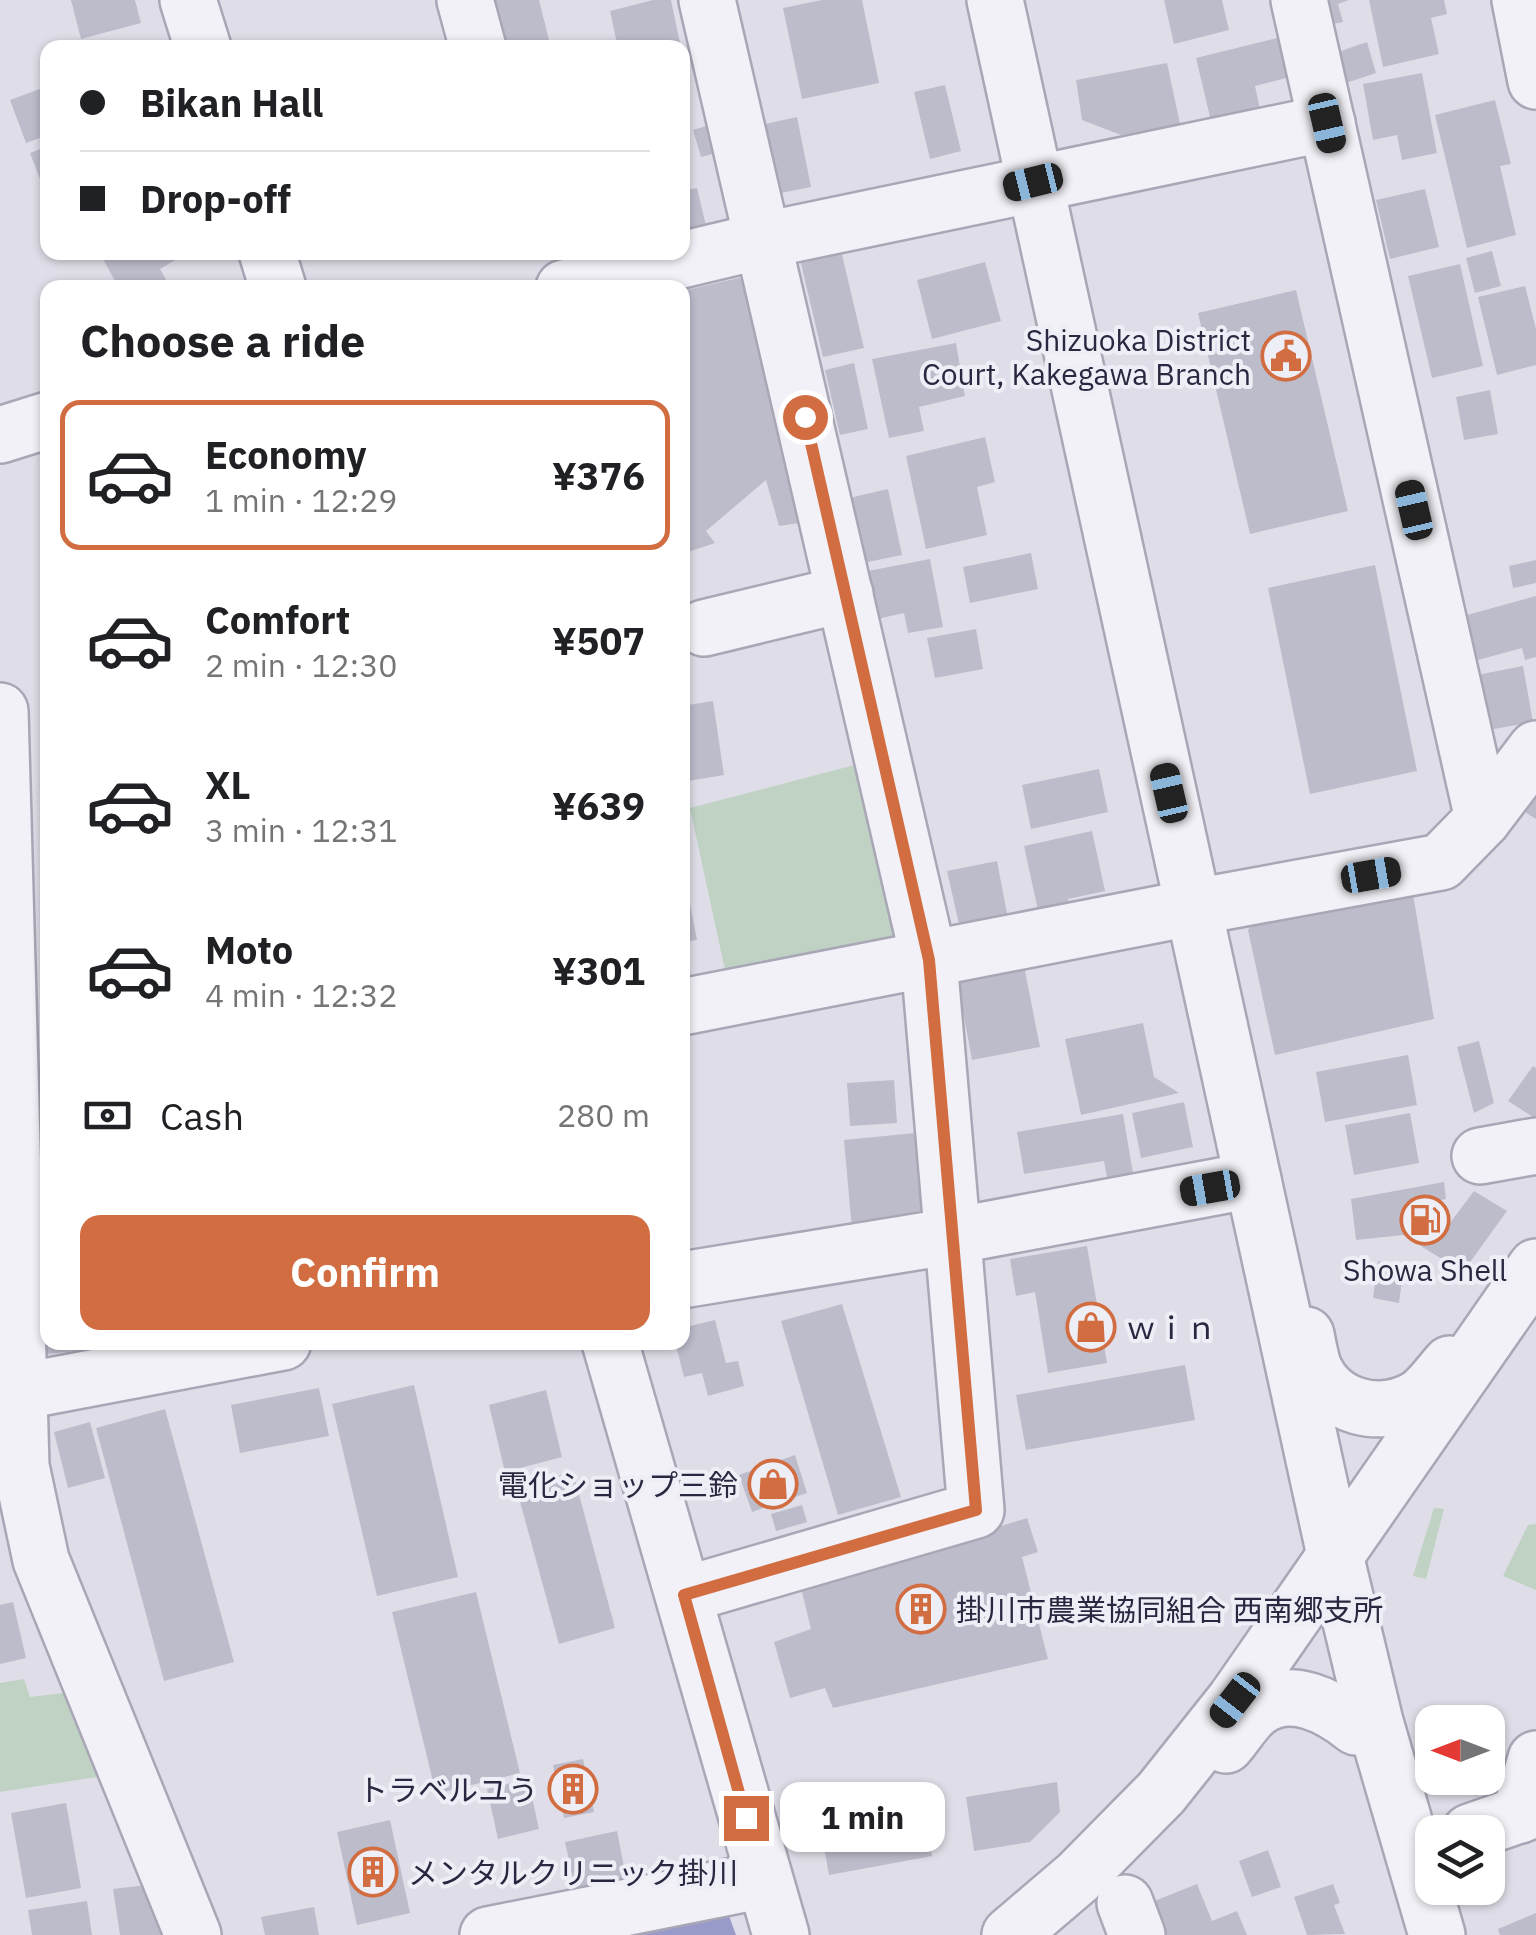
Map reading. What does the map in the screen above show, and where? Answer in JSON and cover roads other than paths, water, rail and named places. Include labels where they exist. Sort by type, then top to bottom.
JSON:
[{"type":"street","points":[[188,0],[200,40]]},
{"type":"street","points":[[465,0],[476,40]]},
{"type":"street","points":[[684,1595],[976,1510],[929,960],[707,0]]},
{"type":"street","points":[[995,0],[1335,1555],[1374,1722],[1415,1830]]},
{"type":"street","points":[[1299,0],[1483,820]]},
{"type":"street","points":[[1520,0],[1536,80]]},
{"type":"street","points":[[690,258],[1033,182],[1327,123]]},
{"type":"street","points":[[597,280],[681,260]]},
{"type":"street","points":[[0,435],[40,422]]},
{"type":"street","points":[[704,628],[846,594]]},
{"type":"street","points":[[0,711],[19,1123],[9,1396],[41,1560],[193,1935]]},
{"type":"street","points":[[690,1005],[1194,906],[1440,862],[1483,820],[1536,749]]},
{"type":"street","points":[[1194,906],[1248,1086],[1314,1367],[1356,1728],[1411,1916],[1435,1935]]},
{"type":"street","points":[[1480,1156],[1536,1146]]},
{"type":"street","points":[[690,1279],[953,1236],[1253,1180]]},
{"type":"street","points":[[1314,1367],[1326,1386],[1345,1403],[1367,1409],[1402,1405],[1422,1396],[1536,1266]]},
{"type":"street","points":[[1010,1935],[1078,1877],[1161,1793],[1235,1700],[1536,1266]]},
{"type":"street","points":[[9,1396],[242,1350]]},
{"type":"street","points":[[612,1350],[781,1935]]},
{"type":"street","points":[[1078,1877],[1165,1817],[1257,1708],[1298,1698],[1320,1702],[1356,1728]]},
{"type":"street","points":[[1509,1819],[1536,1760]]},
{"type":"street","points":[[488,1935],[764,1880]]},
{"type":"street","points":[[1430,1905],[1435,1935]]},
{"type":"water","points":[[728,1913],[736,1935],[613,1935]]},
{"type":"place","name":"Shizuoka District Court, Kakegawa Branch","points":[[1286,356]]},
{"type":"place","name":"Showa Shell","points":[[1425,1220]]},
{"type":"place","name":"ｗｉｎ","points":[[1091,1327]]},
{"type":"place","name":"電化ショップ三鈴","points":[[773,1484]]},
{"type":"place","name":"掛川市農業協同組合 西南郷支所","points":[[921,1609]]},
{"type":"place","name":"トラベルユう","points":[[573,1789]]},
{"type":"place","name":"メンタルクリニック掛川","points":[[373,1872]]}]
